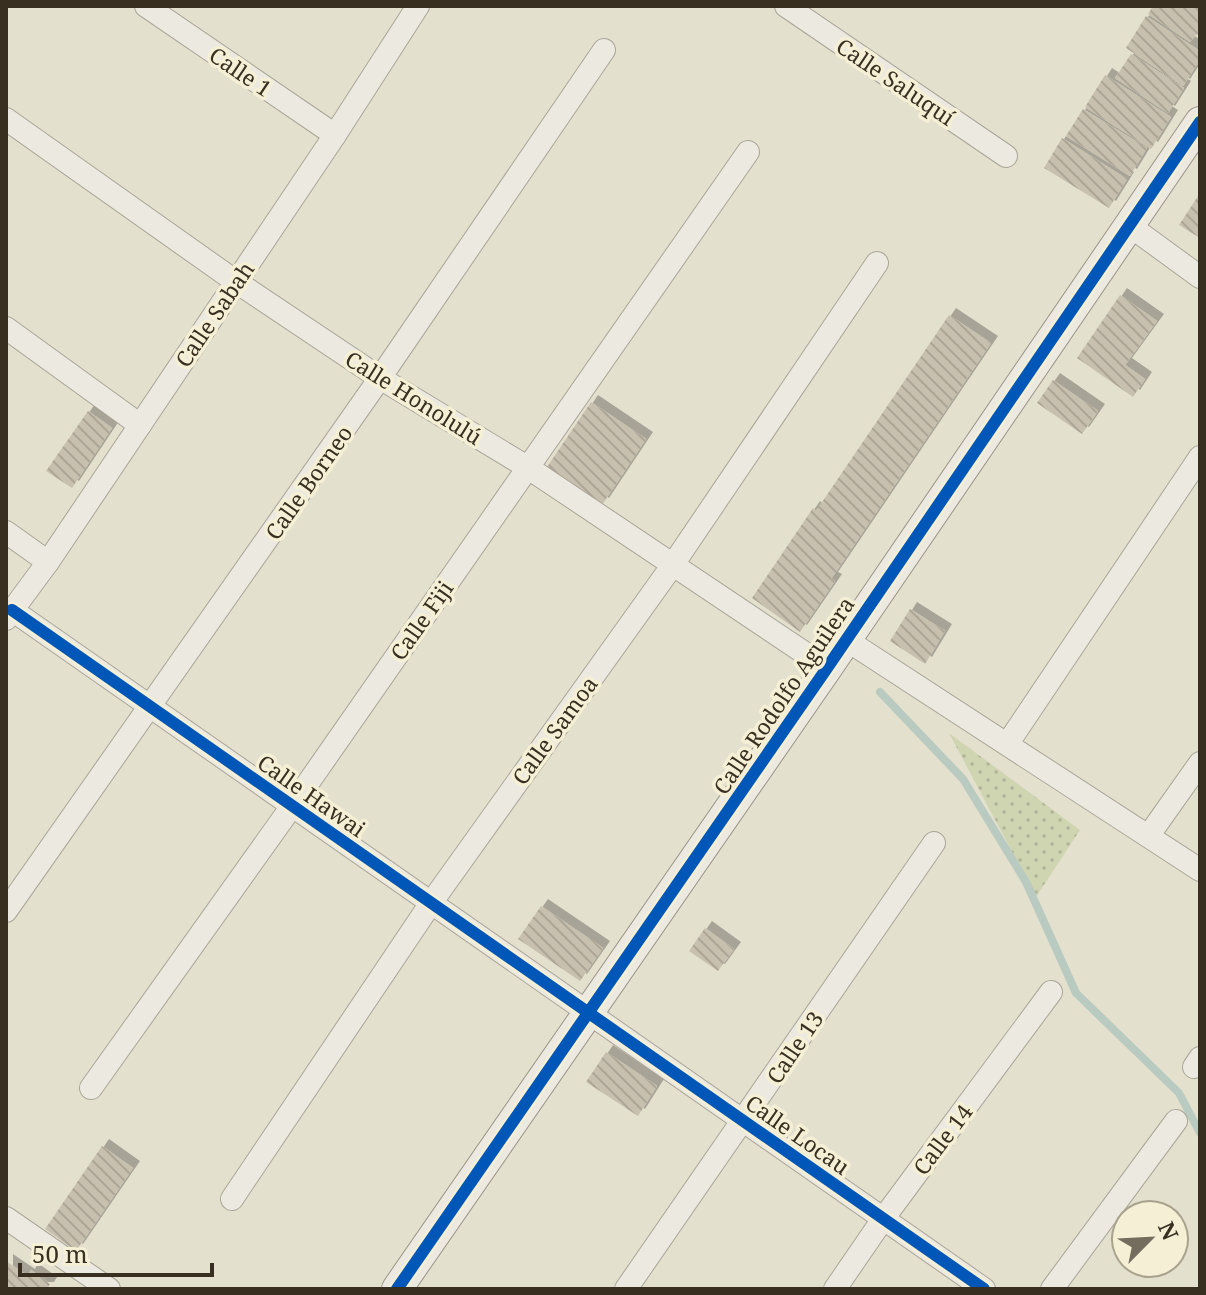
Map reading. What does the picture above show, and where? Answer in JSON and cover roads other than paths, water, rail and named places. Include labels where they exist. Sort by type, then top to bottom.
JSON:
[{"type":"street","name":"Calle 1","points":[[146,6],[335,135]]},
{"type":"street","name":"Calle Sabah","points":[[9,614],[48,562],[418,6]]},
{"type":"street","name":"Calle Saluquí","points":[[789,7],[1006,156]]},
{"type":"street","name":"Calle Borneo","points":[[6,911],[380,378],[604,50]]},
{"type":"street","name":"Calle Honolulú","points":[[6,119],[235,281],[380,378],[527,467],[827,668]]},
{"type":"street","name":"Calle Rodolfo Aguilera","points":[[397,1289],[1200,122]]},
{"type":"street","name":"Calle Fiji","points":[[91,1088],[292,806],[748,152]]},
{"type":"street","points":[[1130,226],[1200,277]]},
{"type":"street","name":"Calle Samoa","points":[[232,1199],[431,903],[672,566],[877,263]]},
{"type":"street","points":[[6,328],[140,425]]},
{"type":"street","points":[[1008,743],[1200,457]]},
{"type":"street","points":[[6,532],[48,562]]},
{"type":"street","name":"Calle Hawai","points":[[9,614],[150,707],[588,1013]]},
{"type":"street","points":[[845,639],[1200,870]]},
{"type":"street","points":[[1149,835],[1200,763]]},
{"type":"street","name":"Calle 13","points":[[626,1289],[934,843]]},
{"type":"street","name":"Calle 14","points":[[835,1289],[1051,992]]},
{"type":"street","name":"Calle Locau","points":[[588,1013],[984,1289]]},
{"type":"street","points":[[1052,1289],[1176,1121]]},
{"type":"street","points":[[6,1218],[98,1286]]},
{"type":"waterway","points":[[880,692],[963,779],[1026,882],[1076,993],[1179,1093],[1200,1133]]}]
